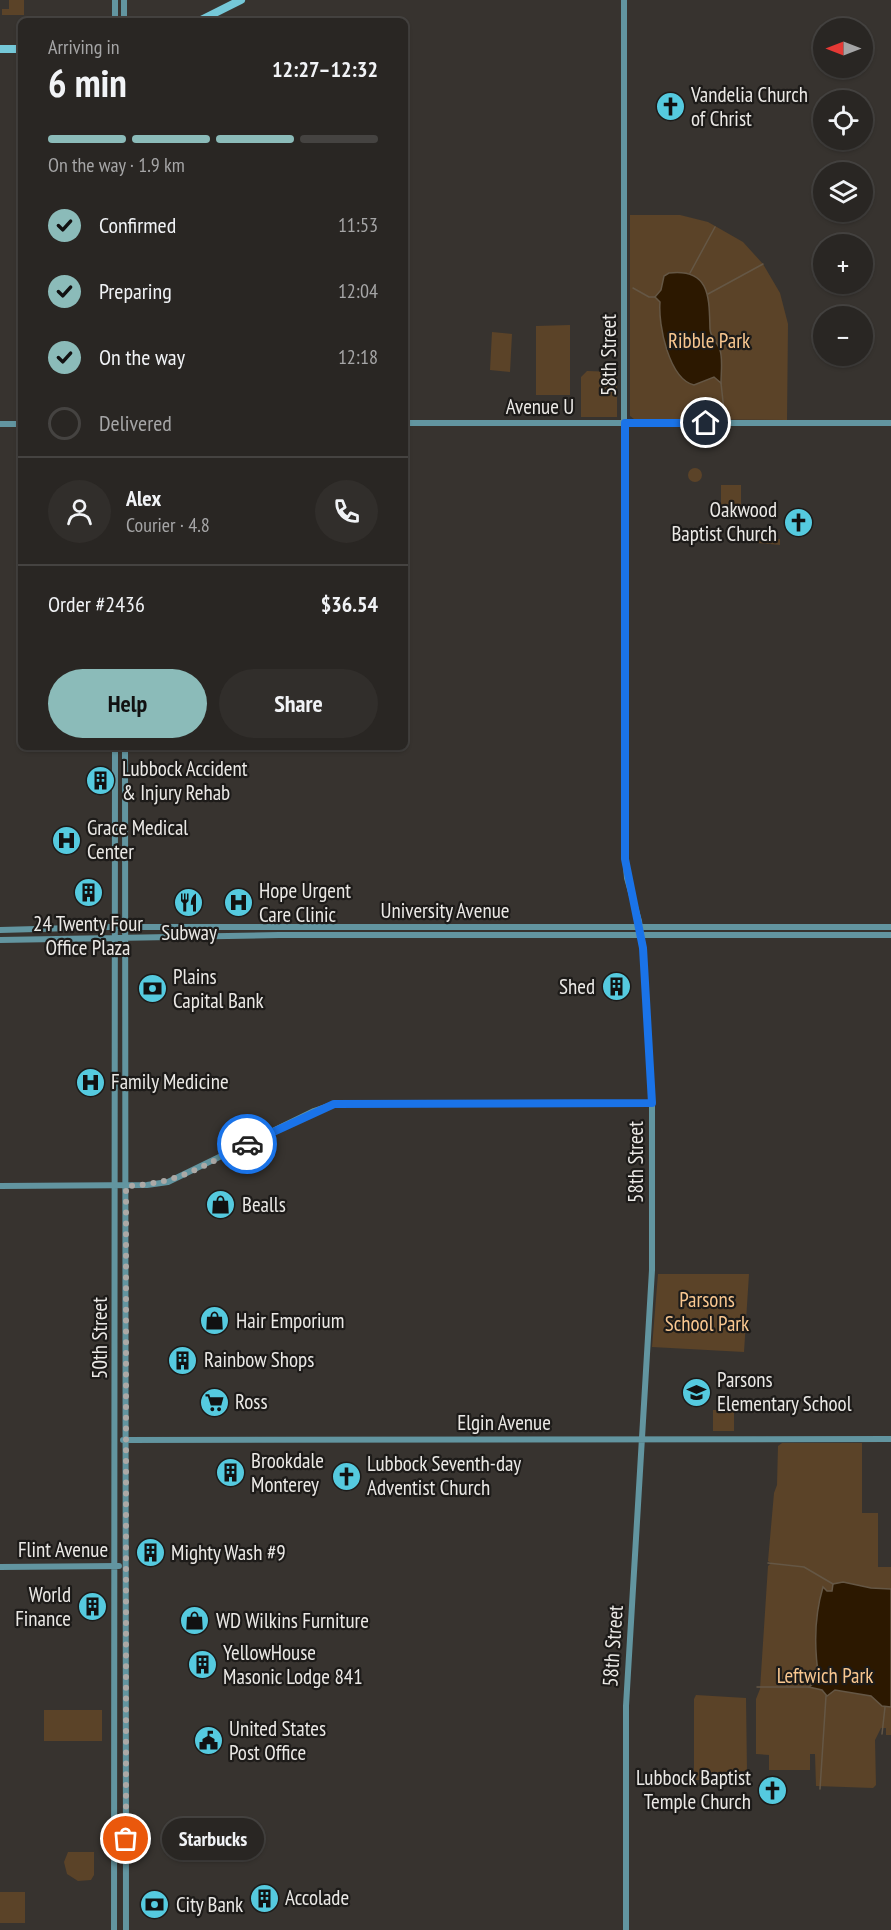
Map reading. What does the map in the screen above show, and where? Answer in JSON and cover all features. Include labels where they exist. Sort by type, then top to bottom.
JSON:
[{"type":"highway","points":[[205,18],[241,0]]},
{"type":"highway","points":[[0,49],[18,49]]},
{"type":"main road","points":[[115,0],[115,18]]},
{"type":"main road","points":[[124,0],[124,18]]},
{"type":"main road","name":"58th Street","points":[[624,0],[624,851],[627,878],[640,931],[652,1103],[652,1270],[626,1706],[626,1930]]},
{"type":"main road","name":"Avenue U","points":[[408,423],[891,423]]},
{"type":"main road","points":[[0,424],[18,424]]},
{"type":"main road","name":"50th Street","points":[[114,1930],[117,1566],[115,750]]},
{"type":"main road","name":"50th Street","points":[[125,750],[126,1930]]},
{"type":"main road","name":"University Avenue","points":[[0,930],[126,927],[891,935]]},
{"type":"main road","name":"University Avenue","points":[[0,940],[114,936],[891,927]]},
{"type":"main road","points":[[39,928],[39,938]]},
{"type":"main road","points":[[0,1186],[126,1186],[154,1185],[175,1180],[314,1111],[334,1104],[652,1103]]},
{"type":"main road","name":"Elgin Avenue","points":[[116,1440],[891,1439]]},
{"type":"main road","name":"Flint Avenue","points":[[0,1567],[126,1566]]},
{"type":"green space","points":[[9,0],[24,0],[24,15],[2,15],[2,9],[9,9]]},
{"type":"green space","name":"Ribble Park","points":[[630,215],[680,215],[708,222],[743,242],[763,264],[780,293],[788,324],[787,420],[634,419],[630,416]]},
{"type":"green space","points":[[570,325],[570,395],[536,395],[536,326]]},
{"type":"green space","points":[[492,332],[512,334],[510,372],[490,370]]},
{"type":"green space","points":[[587,371],[617,372],[617,417],[581,417],[581,377]]},
{"type":"green space","points":[[695,468],[700,470],[702,475],[700,480],[695,482],[690,480],[688,475],[690,470]]},
{"type":"green space","points":[[721,485],[741,485],[741,506],[721,506]]},
{"type":"green space","points":[[758,532],[764,532],[764,540],[780,539],[780,545],[758,543]]},
{"type":"green space","name":"Parsons School Park","points":[[658,1274],[749,1274],[744,1352],[652,1347]]},
{"type":"green space","points":[[713,1410],[734,1410],[734,1431],[713,1431]]},
{"type":"green space","name":"Leftwich Park","points":[[782,1443],[862,1443],[862,1513],[878,1513],[878,1567],[891,1567],[891,1735],[886,1735],[886,1728],[881,1728],[875,1740],[876,1785],[873,1788],[816,1786],[815,1754],[810,1754],[810,1770],[769,1770],[769,1755],[756,1754],[756,1699],[760,1689],[768,1566],[771,1563],[768,1561],[774,1493],[777,1485],[778,1446]]},
{"type":"green space","points":[[696,1695],[746,1698],[747,1771],[718,1772],[716,1780],[694,1780],[694,1699]]},
{"type":"green space","points":[[44,1710],[102,1710],[102,1741],[44,1741]]},
{"type":"green space","points":[[68,1852],[94,1852],[94,1875],[91,1880],[78,1881],[67,1874],[64,1862]]},
{"type":"green space","points":[[0,1892],[25,1892],[25,1923],[0,1923]]},
{"type":"shaded area","points":[[669,273],[693,275],[705,288],[708,297],[710,332],[721,354],[721,383],[714,377],[694,385],[685,381],[672,362],[663,337],[660,302],[655,297],[661,290],[664,276]]},
{"type":"shaded area","points":[[843,1582],[871,1588],[891,1589],[891,1707],[882,1706],[871,1696],[835,1690],[827,1696],[822,1690],[809,1687],[819,1679],[816,1633],[823,1587],[827,1591],[832,1591],[833,1584]]},
{"type":"waterway","points":[[690,273],[715,227]]},
{"type":"waterway","points":[[708,294],[763,264]]},
{"type":"waterway","points":[[633,288],[649,297],[655,297]]},
{"type":"waterway","points":[[721,383],[725,420]]},
{"type":"waterway","points":[[768,1563],[804,1567],[833,1584]]},
{"type":"waterway","points":[[757,1687],[809,1687]]},
{"type":"waterway","points":[[820,1789],[826,1696]]},
{"type":"waterway","points":[[882,1734],[885,1707]]},
{"type":"way so far","points":[[126,1839],[126,1186],[175,1180],[247,1144]]},
{"type":"place","name":"Vandelia Church of Christ","points":[[670,107]]},
{"type":"place","name":"Oakwood Baptist Church","points":[[798,522]]},
{"type":"place","name":"Lubbock Accident & Injury Rehab","points":[[101,781]]},
{"type":"place","name":"Grace Medical Center","points":[[66,840]]},
{"type":"place","name":"24 Twenty Four Office Plaza","points":[[88,893]]},
{"type":"place","name":"Subway","points":[[189,902]]},
{"type":"place","name":"Hope Urgent Care Clinic","points":[[238,903]]},
{"type":"place","name":"Shed","points":[[616,987]]},
{"type":"place","name":"Plains Capital Bank","points":[[152,989]]},
{"type":"place","name":"Family Medicine","points":[[90,1082]]},
{"type":"place","name":"Bealls","points":[[221,1205]]},
{"type":"place","name":"Hair Emporium","points":[[215,1321]]},
{"type":"place","name":"Rainbow Shops","points":[[183,1360]]},
{"type":"place","name":"Parsons Elementary School","points":[[696,1392]]},
{"type":"place","name":"Ross","points":[[214,1402]]},
{"type":"place","name":"Brookdale Monterey","points":[[230,1473]]},
{"type":"place","name":"Lubbock Seventh-day Adventist Church","points":[[346,1476]]},
{"type":"place","name":"Mighty Wash #9","points":[[150,1553]]},
{"type":"place","name":"World Finance","points":[[92,1607]]},
{"type":"place","name":"WD Wilkins Furniture","points":[[195,1621]]},
{"type":"place","name":"YellowHouse Masonic Lodge 841","points":[[202,1665]]},
{"type":"place","name":"United States Post Office","points":[[208,1741]]},
{"type":"place","name":"Lubbock Baptist Temple Church","points":[[772,1790]]},
{"type":"place","name":"Starbucks","points":[[126,1839]]},
{"type":"place","name":"Accolade","points":[[264,1898]]},
{"type":"place","name":"City Bank","points":[[155,1905]]},
{"type":"route","points":[[247,1144],[314,1111],[334,1104],[652,1103],[643,948],[639,921],[627,878],[625,859],[625,423],[706,423]]}]
